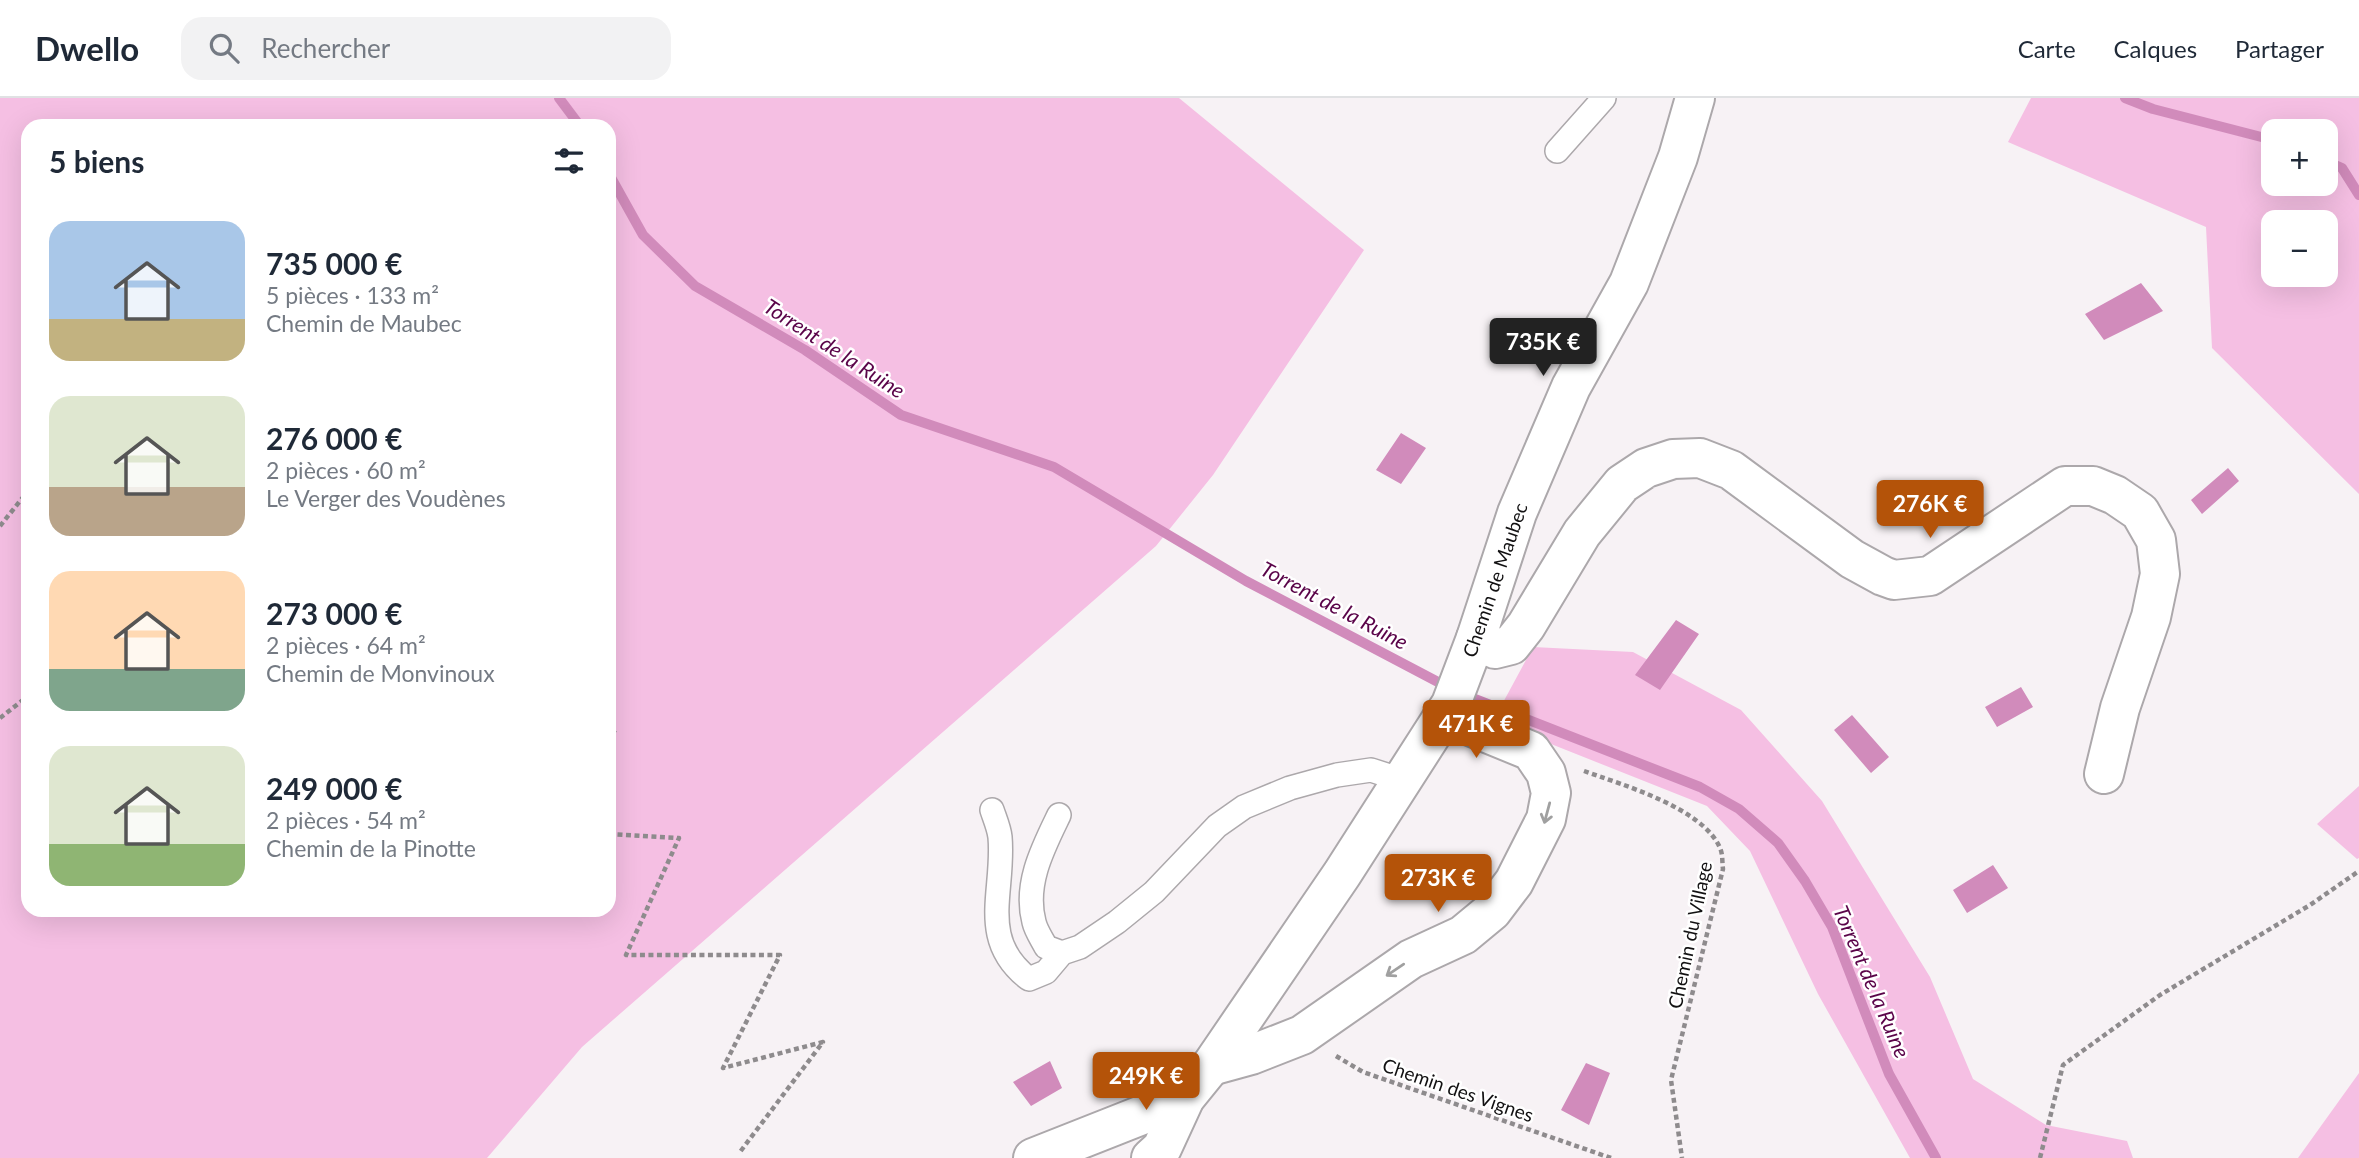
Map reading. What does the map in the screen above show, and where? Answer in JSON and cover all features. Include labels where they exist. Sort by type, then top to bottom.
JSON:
[{"type":"street","name":"Chemin de Maubec","points":[[1185,1098],[1211,1066],[1342,874],[1451,704],[1538,460],[1571,387],[1629,283],[1678,157],[1695,98]]},
{"type":"street","points":[[1476,639],[1495,649],[1511,645],[1526,626],[1581,533],[1622,484],[1646,468],[1673,459],[1700,457],[1731,470],[1852,559],[1894,580],[1930,576],[2065,486],[2093,485],[2115,495],[2140,512],[2156,540],[2160,574],[2151,617],[2120,708],[2104,774]]},
{"type":"street","points":[[1211,1066],[1251,1055],[1302,1035],[1411,959],[1464,935],[1492,911],[1514,882],[1546,819],[1551,793],[1546,773],[1531,751],[1443,715]]},
{"type":"street","points":[[1033,1158],[1185,1098]]},
{"type":"street","points":[[1151,1158],[1162,1148],[1185,1098]]},
{"type":"lane","points":[[1557,151],[1604,98]]},
{"type":"lane","points":[[992,810],[1000,835],[995,912],[1001,946],[1014,968],[1029,979],[1046,972],[1062,953],[1080,947],[1117,922],[1154,892],[1217,826],[1244,807],[1290,788],[1371,769],[1402,780]]},
{"type":"lane","points":[[1059,815],[1038,860],[1031,894],[1034,922],[1046,947],[1062,953]]},
{"type":"path","points":[[0,526],[21,500]]},
{"type":"path","points":[[0,718],[21,702]]},
{"type":"path","name":"Chemin du Village","points":[[1531,751],[1650,795],[1687,813],[1712,834],[1721,849],[1723,869],[1671,1080],[1682,1158]]},
{"type":"path","points":[[616,834],[679,838],[626,955],[780,955],[723,1068],[823,1042],[740,1152]]},
{"type":"path","points":[[2040,1158],[2063,1065],[2160,995],[2310,905],[2359,871]]},
{"type":"path","name":"Chemin des Vignes","points":[[1302,1035],[1363,1072],[1611,1158]]},
{"type":"shaded area","points":[[0,98],[1179,98],[1364,250],[1213,475],[1156,546],[582,1047],[487,1158],[0,1158]]},
{"type":"shaded area","points":[[2031,98],[2359,98],[2359,494],[2212,348],[2206,227],[2008,142]]},
{"type":"shaded area","points":[[2141,283],[2163,311],[2104,340],[2085,314]]},
{"type":"shaded area","points":[[1401,433],[1426,448],[1401,484],[1376,470]]},
{"type":"shaded area","points":[[2228,468],[2239,481],[2202,514],[2191,500]]},
{"type":"shaded area","points":[[1676,620],[1699,634],[1660,690],[1635,675]]},
{"type":"shaded area","points":[[1533,647],[1633,652],[1741,710],[1822,801],[1930,977],[1973,1079],[2046,1125],[2127,1141],[2133,1158],[1910,1158],[1818,994],[1750,851],[1707,806],[1493,721]]},
{"type":"shaded area","points":[[2021,687],[2033,707],[1997,727],[1985,707]]},
{"type":"shaded area","points":[[1852,715],[1889,757],[1871,773],[1834,730]]},
{"type":"shaded area","points":[[2359,786],[2359,858],[2357,859],[2317,824]]},
{"type":"shaded area","points":[[1993,865],[2008,888],[1967,913],[1953,890]]},
{"type":"shaded area","points":[[1050,1061],[1062,1088],[1031,1106],[1013,1082]]},
{"type":"shaded area","points":[[1586,1063],[1610,1073],[1589,1125],[1561,1110]]},
{"type":"shaded area","points":[[2359,1073],[2359,1158],[2298,1158]]},
{"type":"waterway","name":"Torrent de la Ruine","points":[[559,98],[575,119]]},
{"type":"waterway","points":[[2125,98],[2153,109],[2261,137]]},
{"type":"waterway","points":[[2338,166],[2342,168],[2359,195]]},
{"type":"waterway","name":"Torrent de la Ruine","points":[[616,187],[643,235],[695,286],[805,350],[901,415],[1054,467],[1246,581],[1457,692],[1700,787],[1739,809],[1778,843],[1805,881],[1832,927],[1889,1074],[1936,1158]]}]
